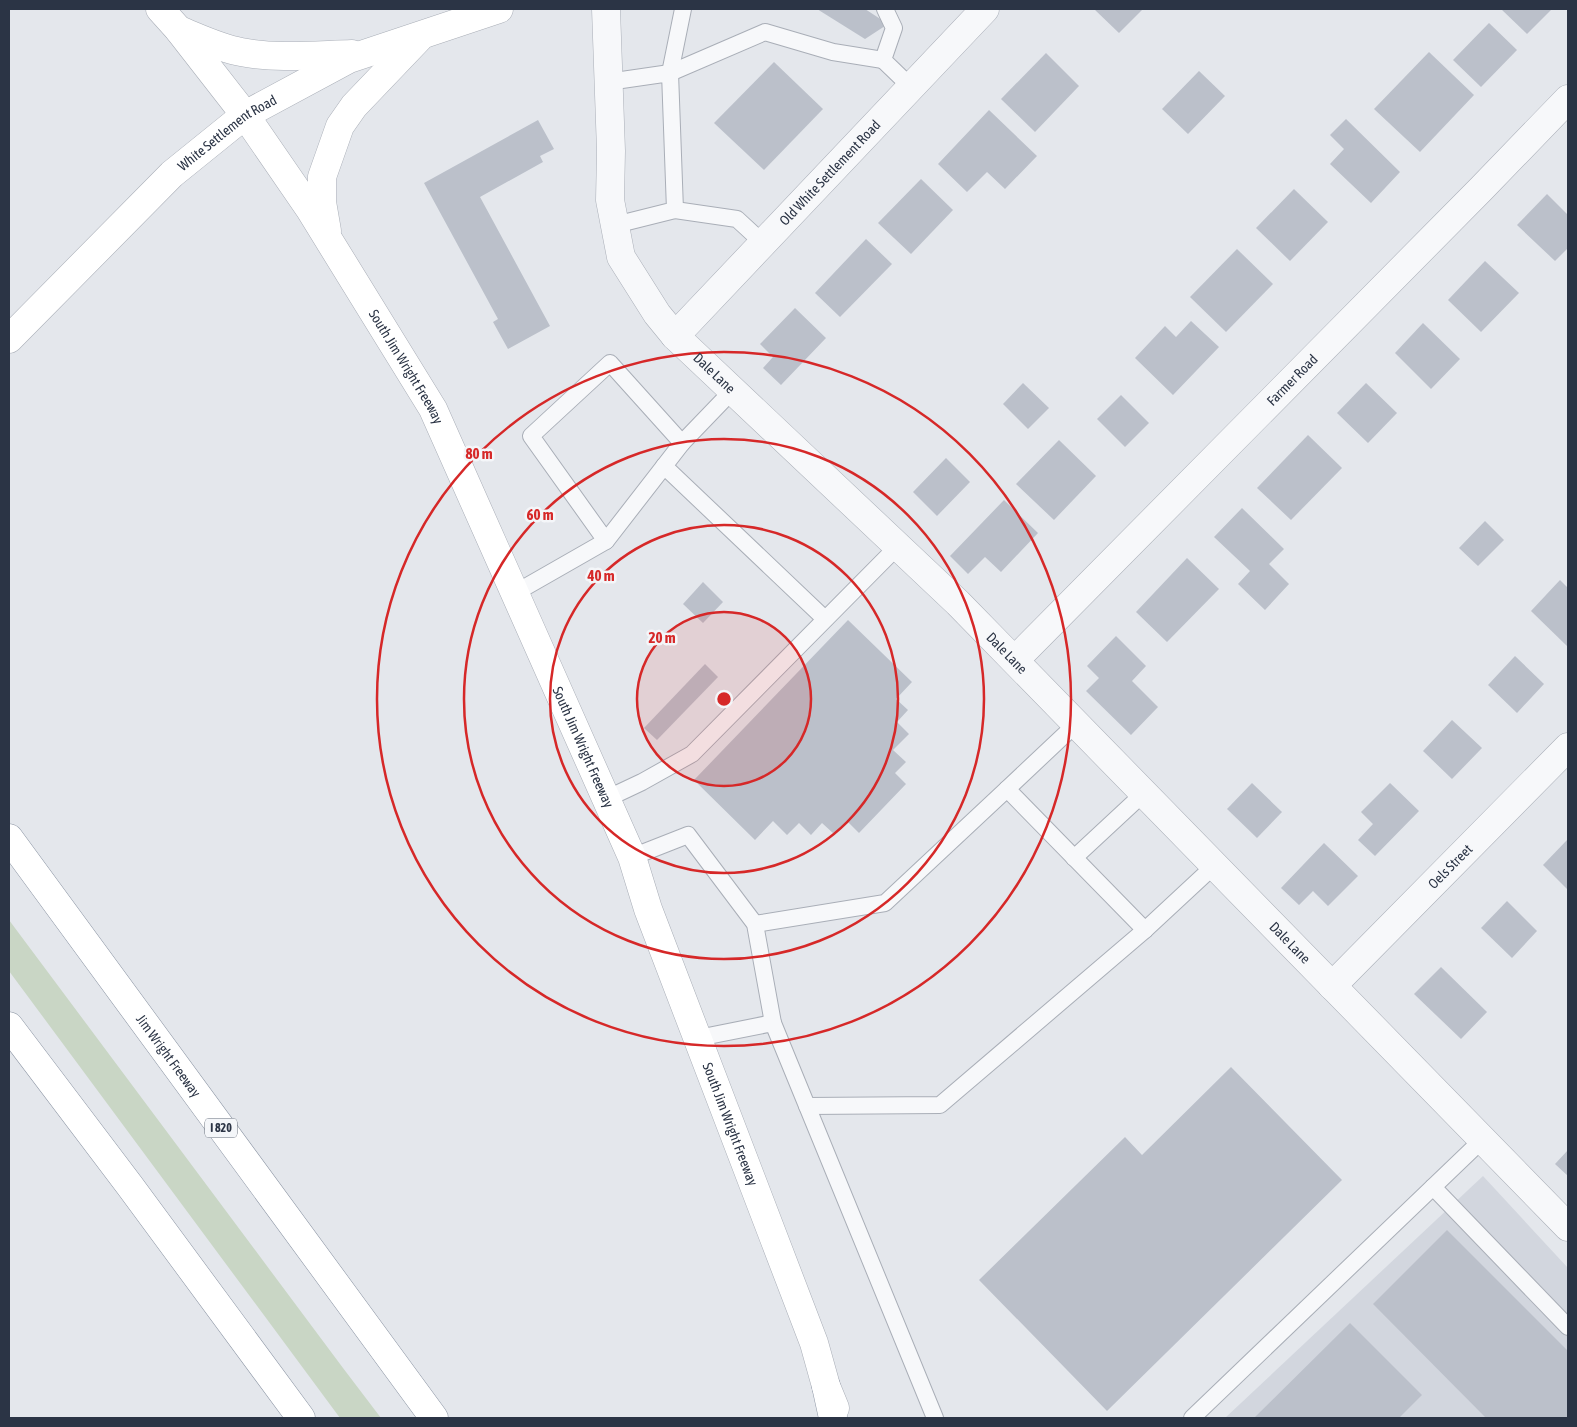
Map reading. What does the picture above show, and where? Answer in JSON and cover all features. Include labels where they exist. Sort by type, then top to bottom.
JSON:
[{"type":"main road","name":"South Jim Wright Freeway","points":[[160,9],[178,29],[245,116],[309,208],[432,409],[632,857],[648,909],[814,1343],[826,1386],[840,1418]]},
{"type":"main road","name":"White Settlement Road","points":[[9,339],[172,174],[245,116],[349,60],[499,9]]},
{"type":"main road","points":[[178,29],[208,42],[240,52],[307,56],[368,53]]},
{"type":"main road","points":[[328,240],[322,202],[322,177],[340,126],[354,106],[423,34]]},
{"type":"main road","name":"Jim Wright Freeway","points":[[9,838],[434,1418]]},
{"type":"main road","points":[[9,1026],[301,1418]]},
{"type":"main road","points":[[826,1386],[833,1418]]},
{"type":"street","name":"Dale Lane","points":[[606,9],[611,151],[610,200],[621,257],[657,314],[675,336],[958,603],[1568,1227]]},
{"type":"street","name":"Old White Settlement Road","points":[[675,336],[985,9]]},
{"type":"street","name":"Farmer Road","points":[[1014,660],[1474,196],[1568,98]]},
{"type":"street","name":"Oels Street","points":[[1332,986],[1568,748]]},
{"type":"lane","points":[[675,210],[670,73],[683,9]]},
{"type":"lane","points":[[883,60],[894,28],[885,9]]},
{"type":"lane","points":[[608,82],[670,73],[765,32],[833,52],[883,60],[911,87]]},
{"type":"lane","points":[[615,225],[675,210],[737,219],[763,243]]},
{"type":"lane","points":[[606,541],[531,436],[610,363],[682,443]]},
{"type":"lane","points":[[515,593],[606,541],[682,443],[733,390]]},
{"type":"lane","points":[[664,466],[824,618]]},
{"type":"lane","points":[[606,799],[642,782],[692,754],[732,715],[824,618],[898,546]]},
{"type":"lane","points":[[755,924],[885,903],[1076,724]]},
{"type":"lane","points":[[1007,789],[1145,930]]},
{"type":"lane","points":[[1074,858],[1144,793]]},
{"type":"lane","points":[[632,857],[688,835],[755,924],[772,1023],[935,1418]]},
{"type":"lane","points":[[807,1106],[940,1105],[1145,930],[1215,865]]},
{"type":"lane","points":[[698,1038],[772,1023]]},
{"type":"lane","points":[[1192,1418],[1482,1140]]},
{"type":"lane","points":[[1433,1187],[1568,1328]]},
{"type":"shaded area","points":[[1483,1176],[1568,1268],[1568,1418],[1225,1418]]},
{"type":"green space","points":[[9,920],[381,1418],[340,1418],[9,971]]},
{"type":"building","points":[[817,9],[865,9],[888,24],[865,39]]},
{"type":"building","points":[[1094,9],[1143,9],[1119,33]]},
{"type":"building","points":[[1501,9],[1552,9],[1527,34]]},
{"type":"building","points":[[1489,23],[1517,50],[1481,87],[1453,60]]},
{"type":"building","points":[[1429,52],[1474,95],[1420,152],[1374,109]]},
{"type":"building","points":[[1046,53],[1079,86],[1035,132],[1001,99]]},
{"type":"building","points":[[774,62],[823,109],[764,170],[714,123]]},
{"type":"building","points":[[1199,71],[1225,96],[1188,134],[1162,109]]},
{"type":"building","points":[[989,110],[1037,156],[1005,189],[987,172],[967,192],[938,164]]},
{"type":"building","points":[[1346,119],[1400,172],[1371,203],[1330,164],[1344,149],[1330,135]]},
{"type":"building","points":[[538,120],[554,149],[540,156],[543,162],[480,197],[550,326],[508,349],[493,322],[498,319],[424,183]]},
{"type":"building","points":[[921,179],[953,210],[911,254],[878,223]]},
{"type":"building","points":[[1294,189],[1328,222],[1290,261],[1256,228]]},
{"type":"building","points":[[1547,194],[1568,215],[1568,248],[1555,261],[1517,225]]},
{"type":"building","points":[[866,239],[892,264],[840,317],[815,293]]},
{"type":"building","points":[[1237,249],[1273,284],[1226,332],[1190,297]]},
{"type":"building","points":[[1485,261],[1519,293],[1481,332],[1448,300]]},
{"type":"building","points":[[795,308],[826,338],[781,385],[763,368],[773,357],[760,344]]},
{"type":"building","points":[[1191,321],[1219,347],[1173,395],[1135,358],[1165,326],[1176,337]]},
{"type":"building","points":[[1423,323],[1460,359],[1431,389],[1395,353]]},
{"type":"building","points":[[1023,383],[1049,408],[1028,429],[1003,404]]},
{"type":"building","points":[[1366,383],[1397,413],[1368,443],[1337,413]]},
{"type":"building","points":[[1121,395],[1149,423],[1125,447],[1097,419]]},
{"type":"building","points":[[1308,435],[1342,468],[1291,520],[1257,488]]},
{"type":"building","points":[[1059,440],[1096,476],[1054,520],[1016,484]]},
{"type":"building","points":[[946,458],[970,482],[937,516],[913,492]]},
{"type":"building","points":[[1004,500],[1038,533],[1001,572],[985,557],[968,574],[950,556]]},
{"type":"building","points":[[1242,508],[1284,549],[1269,564],[1289,584],[1265,610],[1238,584],[1250,571],[1214,537]]},
{"type":"building","points":[[1485,521],[1504,540],[1478,566],[1459,548]]},
{"type":"building","points":[[1187,558],[1219,589],[1167,642],[1136,612]]},
{"type":"building","points":[[1560,580],[1568,588],[1568,647],[1531,611]]},
{"type":"building","points":[[703,582],[723,602],[703,623],[683,604]]},
{"type":"building","points":[[848,620],[912,682],[896,699],[908,710],[897,722],[909,734],[893,750],[906,762],[895,773],[906,784],[859,833],[847,821],[834,834],[822,823],[811,835],[799,823],[787,835],[773,821],[755,840],[694,780]]},
{"type":"building","points":[[1116,636],[1146,666],[1132,681],[1158,707],[1131,735],[1086,691],[1099,678],[1087,666]]},
{"type":"building","points":[[1515,656],[1544,684],[1517,713],[1488,685]]},
{"type":"building","points":[[705,664],[718,677],[657,740],[644,728]]},
{"type":"building","points":[[1452,720],[1482,748],[1452,779],[1423,751]]},
{"type":"building","points":[[1252,783],[1282,812],[1257,838],[1227,809]]},
{"type":"building","points":[[1390,783],[1419,811],[1375,856],[1358,840],[1373,824],[1361,812]]},
{"type":"building","points":[[1568,839],[1568,890],[1543,865]]},
{"type":"building","points":[[1324,843],[1358,876],[1328,906],[1313,891],[1299,905],[1281,888]]},
{"type":"building","points":[[1507,901],[1537,931],[1512,958],[1481,928]]},
{"type":"building","points":[[1441,967],[1487,1012],[1461,1039],[1414,994]]},
{"type":"building","points":[[1231,1067],[1342,1180],[1107,1411],[979,1280],[1125,1137],[1142,1155]]},
{"type":"building","points":[[1568,1150],[1568,1176],[1555,1164]]},
{"type":"building","points":[[1447,1230],[1568,1351],[1568,1418],[1486,1418],[1373,1304]]},
{"type":"building","points":[[1350,1323],[1422,1395],[1399,1418],[1254,1418]]}]
